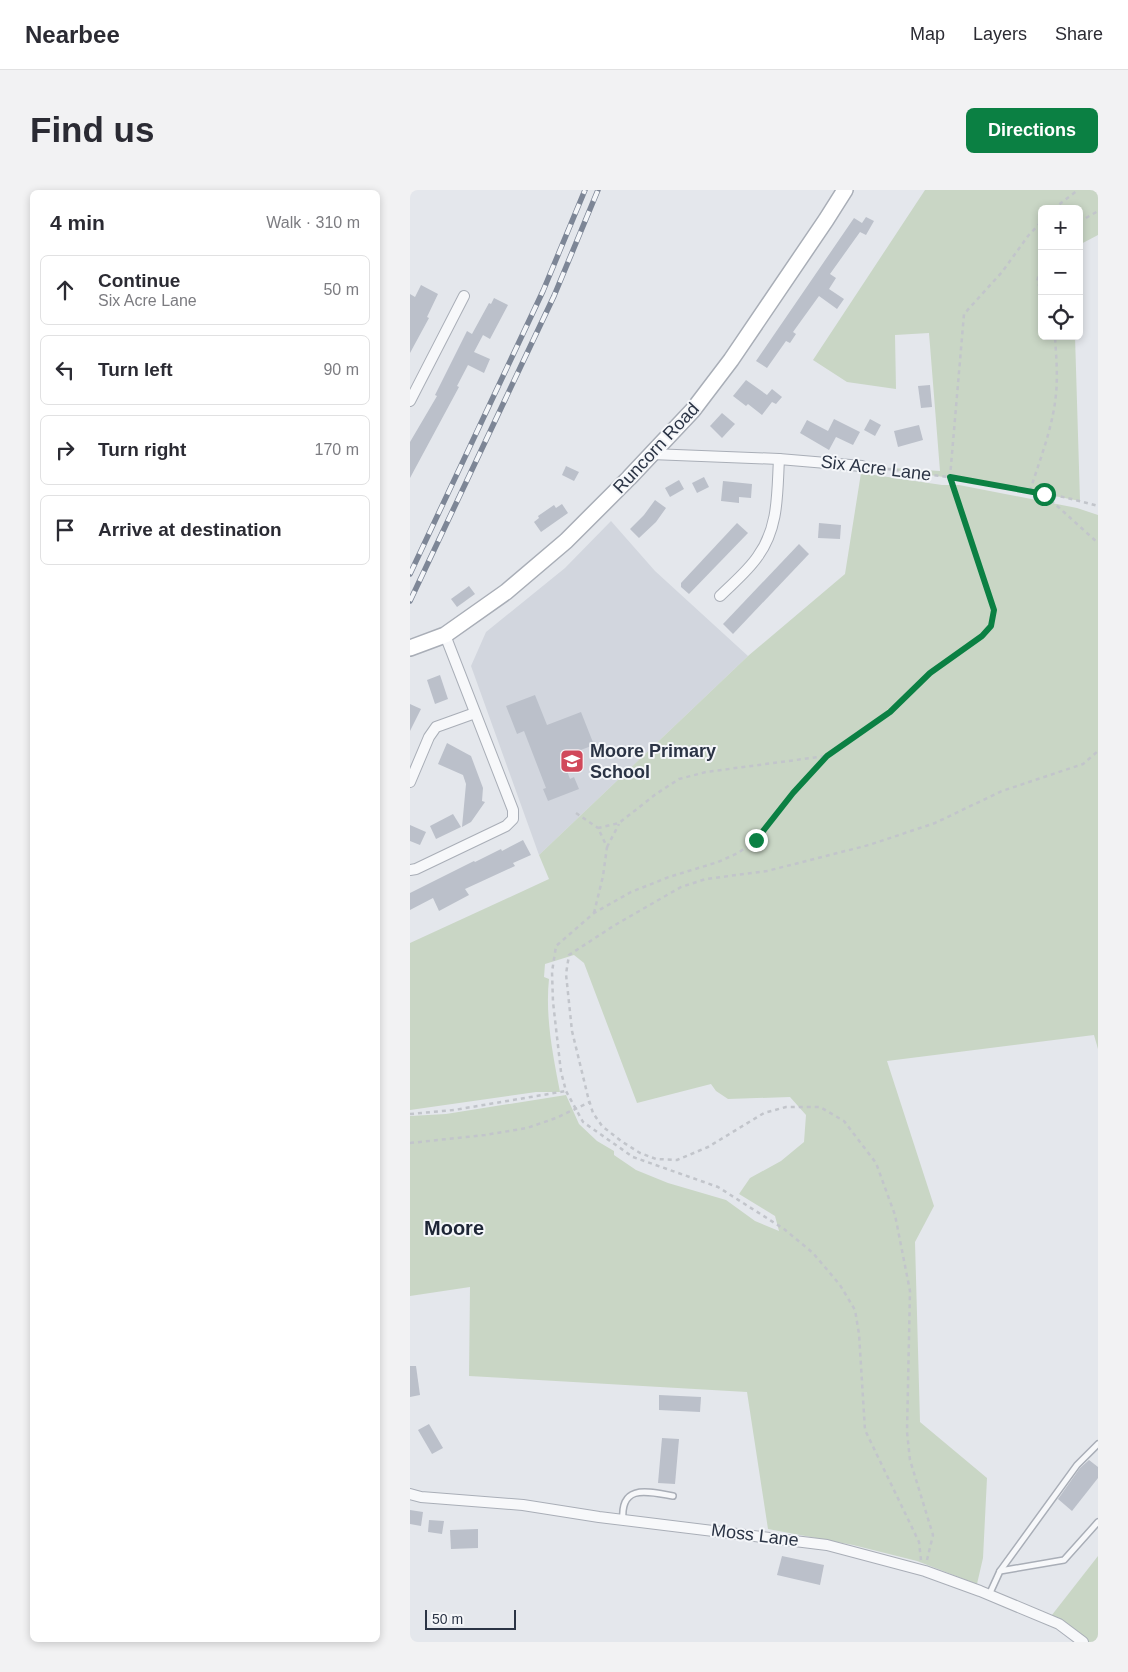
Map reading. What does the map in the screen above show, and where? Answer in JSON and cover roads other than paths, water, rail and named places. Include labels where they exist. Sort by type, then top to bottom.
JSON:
[{"type":"street","name":"Runcorn Road","points":[[410,648],[446,635],[506,592],[566,541],[652,454],[693,410],[731,360],[845,190]]},
{"type":"street","points":[[410,401],[464,296]]},
{"type":"street","points":[[410,375],[420,381]]},
{"type":"street","name":"Six Acre Lane","points":[[652,454],[779,459],[862,466]]},
{"type":"street","points":[[720,596],[758,557],[769,537],[776,516],[779,459]]},
{"type":"street","points":[[410,870],[416,869],[506,826],[512,819],[513,810],[446,635]]},
{"type":"street","points":[[410,782],[429,737],[436,727],[475,713]]},
{"type":"street","name":"Moss Lane","points":[[410,1494],[421,1497],[523,1505],[623,1520],[827,1545],[924,1571],[989,1594],[1059,1624],[1083,1642]]},
{"type":"lane","points":[[989,1594],[1000,1570],[1076,1465],[1098,1444]]},
{"type":"lane","points":[[623,1520],[622,1509],[626,1500],[633,1494],[640,1491],[673,1496]]},
{"type":"lane","points":[[1000,1570],[1064,1560],[1098,1522]]},
{"type":"railway","points":[[410,574],[543,291],[585,190]]},
{"type":"railway","points":[[410,601],[554,296],[598,190]]},
{"type":"place","name":"Moore Primary School","points":[[572,761]]},
{"type":"district","name":"Moore","points":[[454,1228]]}]
